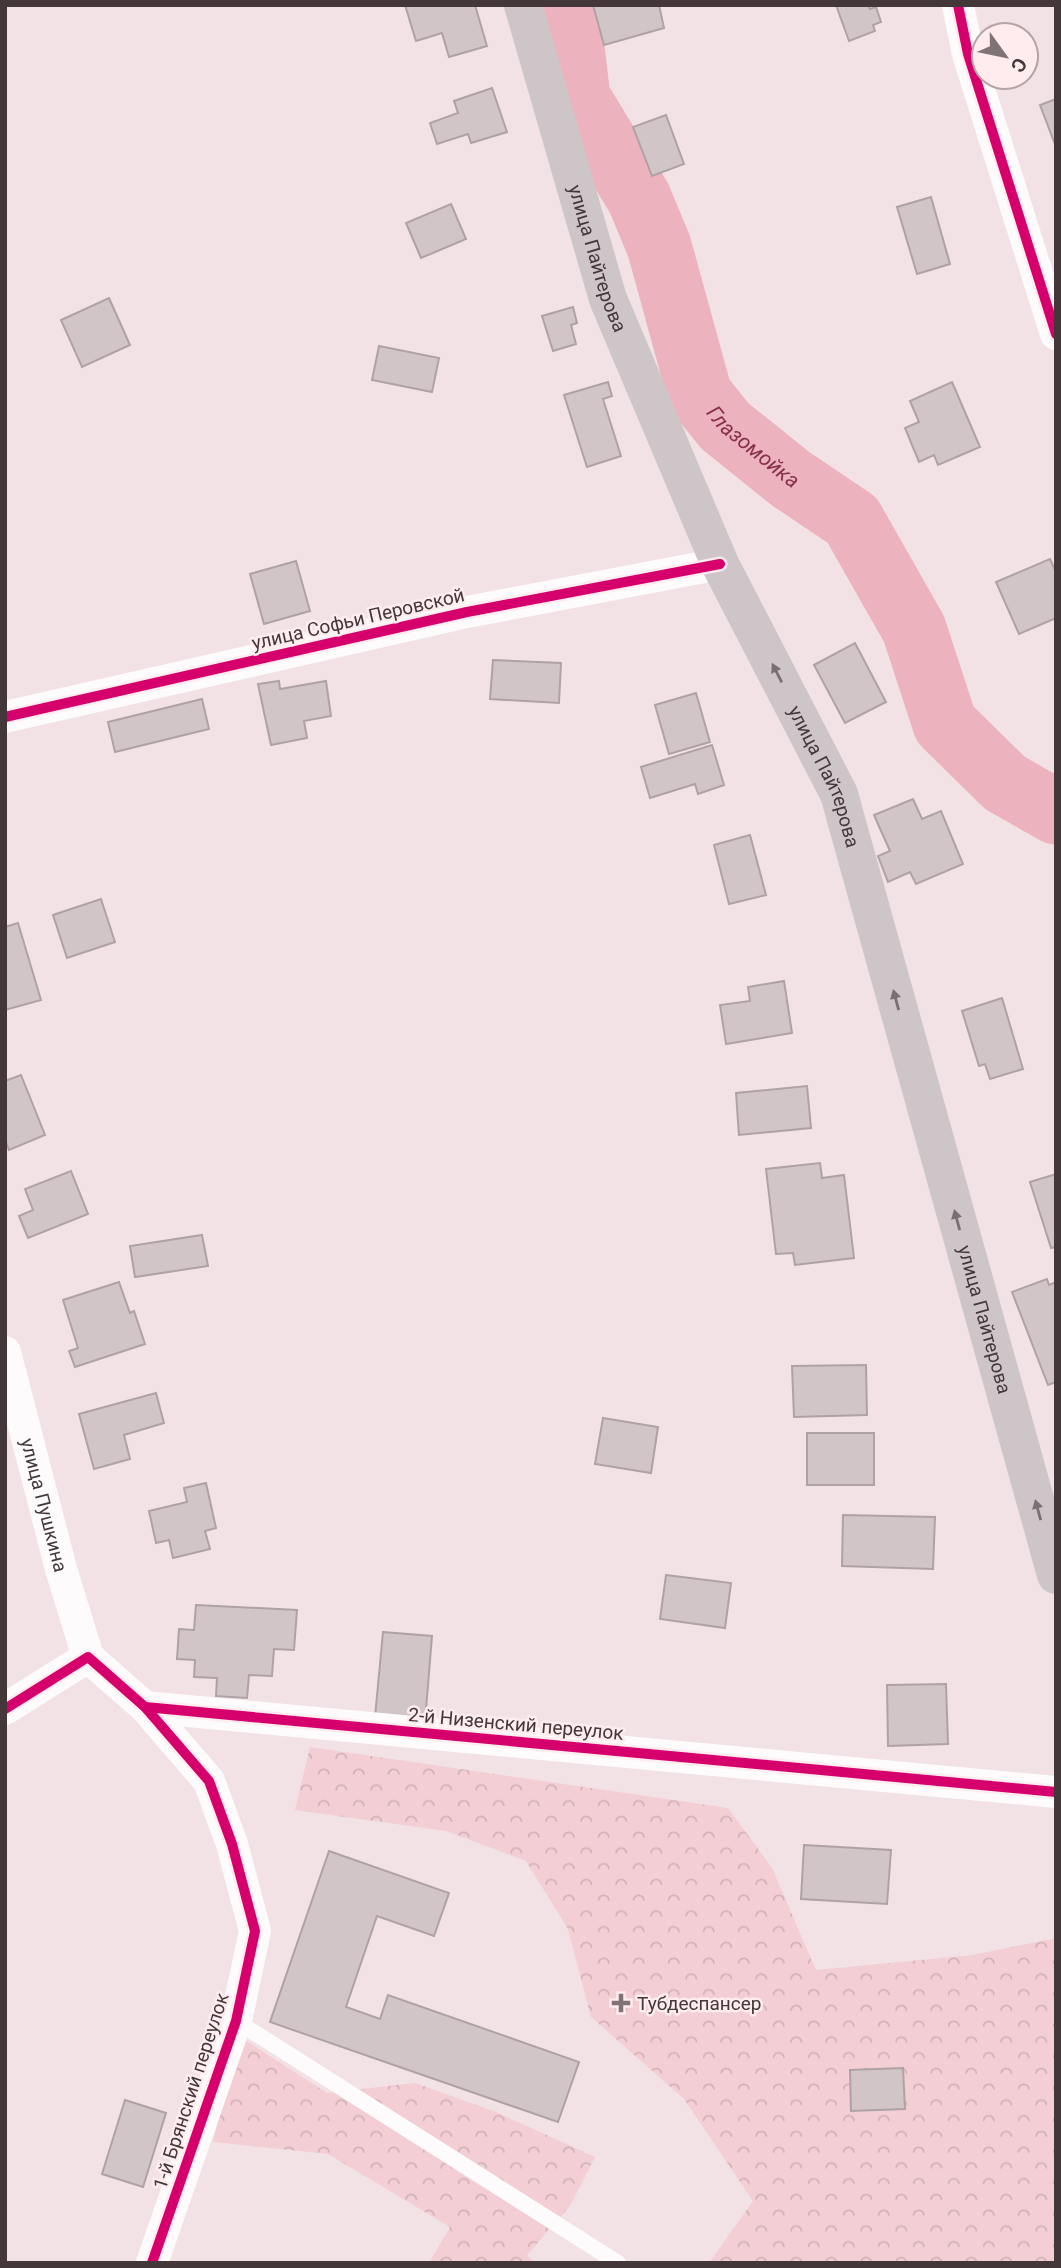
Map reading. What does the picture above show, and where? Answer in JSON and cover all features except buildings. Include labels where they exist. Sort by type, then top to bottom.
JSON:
[{"type":"main road","name":"улица Пайтерова","points":[[523,5],[608,299],[720,564],[839,794],[1056,1576]]},
{"type":"street","points":[[958,5],[968,54],[1056,334]]},
{"type":"street","name":"улица Софьи Перовской","points":[[5,717],[467,612],[720,564]]},
{"type":"street","name":"улица Пушкина","points":[[5,1352],[61,1569],[88,1657]]},
{"type":"street","points":[[5,1709],[88,1657],[145,1707]]},
{"type":"street","name":"2-й Низенский переулок","points":[[145,1707],[1056,1792]]},
{"type":"street","name":"1-й Брянский переулок","points":[[145,1707],[209,1781],[232,1844],[255,1931],[236,2021],[152,2263]]},
{"type":"lane","points":[[236,2021],[618,2263]]},
{"type":"green space","points":[[310,1747],[728,1808],[772,1868],[816,1970],[973,1955],[1056,1938],[1056,2263],[709,2263],[753,2201],[684,2099],[591,2017],[568,1929],[526,1861],[446,1831],[295,1810]]},
{"type":"green space","points":[[239,2036],[327,2093],[415,2083],[496,2112],[595,2157],[570,2206],[527,2255],[535,2263],[429,2263],[450,2227],[328,2154],[213,2142]]},
{"type":"waterway","name":"Глазомойка","points":[[567,5],[578,98],[639,198],[659,246],[700,395],[725,426],[791,479],[852,520],[914,629],[945,724],[1005,783],[1056,812]]},
{"type":"cycle path","points":[[958,5],[968,54],[1056,334]]},
{"type":"cycle path","points":[[5,717],[467,612],[720,564]]},
{"type":"cycle path","points":[[5,1709],[88,1657],[145,1707],[1056,1792]]},
{"type":"cycle path","points":[[145,1707],[209,1781],[232,1844],[255,1931],[236,2021],[152,2263]]},
{"type":"place","name":"Тубдеспансер","points":[[621,2003]]}]
